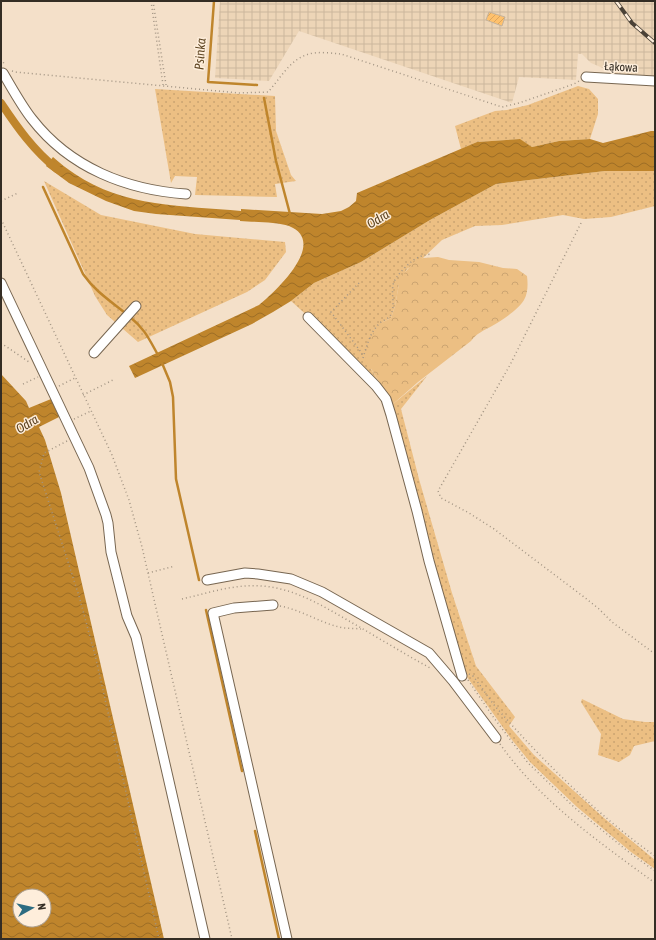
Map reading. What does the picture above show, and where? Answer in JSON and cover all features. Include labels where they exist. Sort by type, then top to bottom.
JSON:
[{"type":"street","points":[[3,73],[32,119],[52,141],[76,160],[101,174],[123,182],[156,191],[186,194]]},
{"type":"street","name":"Łąkowa","points":[[586,77],[655,81]]},
{"type":"street","points":[[1,283],[89,468],[107,519],[111,552],[127,616],[138,644],[205,939]]},
{"type":"street","points":[[94,353],[136,306]]},
{"type":"street","points":[[308,317],[376,386],[386,400],[418,511],[429,561],[462,676]]},
{"type":"street","points":[[207,580],[245,573],[258,574],[291,579],[322,592],[429,653],[453,681],[496,738]]},
{"type":"street","points":[[272,605],[234,608],[214,613],[287,939]]},
{"type":"path","points":[[152,1],[165,85]]},
{"type":"path","points":[[1,59],[8,69],[15,72],[238,93],[268,92],[292,63],[306,54],[340,54],[502,107],[525,101],[574,84],[586,77]]},
{"type":"path","points":[[1,201],[18,193]]},
{"type":"path","points":[[1,219],[112,456],[128,500],[142,547],[232,939]]},
{"type":"path","points":[[581,223],[510,365],[438,491],[441,498],[494,529],[584,597],[612,622],[655,654]]},
{"type":"path","points":[[358,368],[373,331],[380,322],[390,316],[394,304],[393,284],[397,277],[413,261],[419,257],[431,254]]},
{"type":"path","points":[[359,283],[331,312],[361,352],[363,358]]},
{"type":"path","points":[[1,343],[32,364]]},
{"type":"path","points":[[23,384],[44,374]]},
{"type":"path","points":[[52,389],[75,378]]},
{"type":"path","points":[[83,395],[113,380]]},
{"type":"path","points":[[67,422],[91,411]]},
{"type":"path","points":[[74,438],[44,453],[39,472],[79,596],[96,659],[159,939]]},
{"type":"path","points":[[148,573],[175,566]]},
{"type":"path","points":[[182,599],[228,588],[246,586],[269,586],[289,591],[312,600],[430,668]]},
{"type":"path","points":[[272,605],[295,609],[325,623],[340,628],[362,629]]},
{"type":"path","points":[[462,676],[468,674],[473,676],[494,704],[540,754],[585,798],[655,856]]},
{"type":"path","points":[[462,676],[468,679],[502,729],[528,762],[575,808],[630,853],[655,871]]},
{"type":"path","points":[[496,738],[507,754],[531,782],[562,811],[596,840],[655,883]]},
{"type":"shaded area","points":[[220,1],[655,1],[655,76],[617,74],[591,63],[582,54],[578,54],[576,80],[519,77],[512,103],[299,31],[269,81],[215,78]]},
{"type":"green space","points":[[578,86],[589,89],[598,99],[598,114],[590,139],[559,141],[532,147],[519,139],[477,142],[461,149],[455,126],[495,111],[528,105]]},
{"type":"green space","points":[[155,89],[275,96],[276,131],[291,175],[296,181],[275,184],[277,197],[195,195],[197,177],[175,176],[171,183]]},
{"type":"green space","points":[[605,171],[655,171],[655,206],[611,217],[584,219],[563,215],[502,225],[475,226],[442,240],[423,258],[407,269],[399,284],[391,318],[383,322],[371,369],[393,404],[427,376],[401,409],[419,479],[452,593],[476,666],[515,717],[509,726],[534,755],[604,818],[655,860],[655,869],[631,852],[577,807],[530,762],[512,740],[462,670],[391,408],[321,328],[291,301],[314,283],[361,262],[430,220],[496,184]]},
{"type":"green space","points":[[44,181],[101,215],[195,234],[285,242],[286,252],[265,280],[247,292],[138,342],[107,315],[95,296]]},
{"type":"green space","points":[[438,257],[449,260],[479,262],[503,268],[517,269],[527,276],[528,285],[526,294],[524,300],[514,311],[478,334],[393,404],[365,359],[367,346],[377,328],[383,322],[391,318],[395,306],[400,278],[414,262],[423,258]]},
{"type":"green space","points":[[582,699],[623,719],[655,722],[655,741],[634,746],[630,755],[619,762],[598,755],[601,734],[581,702]]},
{"type":"water","name":"Odra","points":[[655,131],[655,171],[605,171],[496,184],[430,220],[361,262],[314,283],[291,301],[252,324],[135,378],[129,366],[259,305],[267,299],[286,279],[295,267],[301,255],[303,243],[300,233],[289,226],[265,222],[134,211],[106,201],[69,183],[46,166],[53,157],[72,172],[94,185],[113,193],[155,203],[241,211],[241,209],[322,214],[341,211],[356,201],[357,193],[477,142],[520,139],[532,147],[559,141],[590,139],[603,143]]},
{"type":"water","name":"Odra","points":[[1,374],[26,401],[29,408],[51,399],[59,417],[39,427],[45,440],[61,493],[164,939],[1,939]]},
{"type":"building","points":[[489,12],[505,17],[502,26],[486,20]]},
{"type":"waterway","name":"Psinka","points":[[214,1],[208,82],[257,85]]},
{"type":"waterway","name":"Psinka","points":[[264,98],[276,161],[290,214]]},
{"type":"waterway","points":[[1,103],[33,147],[57,169]]},
{"type":"waterway","points":[[43,187],[83,274],[97,290],[124,312]]},
{"type":"waterway","points":[[130,317],[143,330],[158,355]]},
{"type":"waterway","points":[[162,363],[170,382],[173,397],[176,479],[199,580]]},
{"type":"waterway","points":[[206,610],[242,771]]},
{"type":"waterway","points":[[255,831],[279,939]]},
{"type":"railway","points":[[616,1],[632,23],[655,43]]}]
